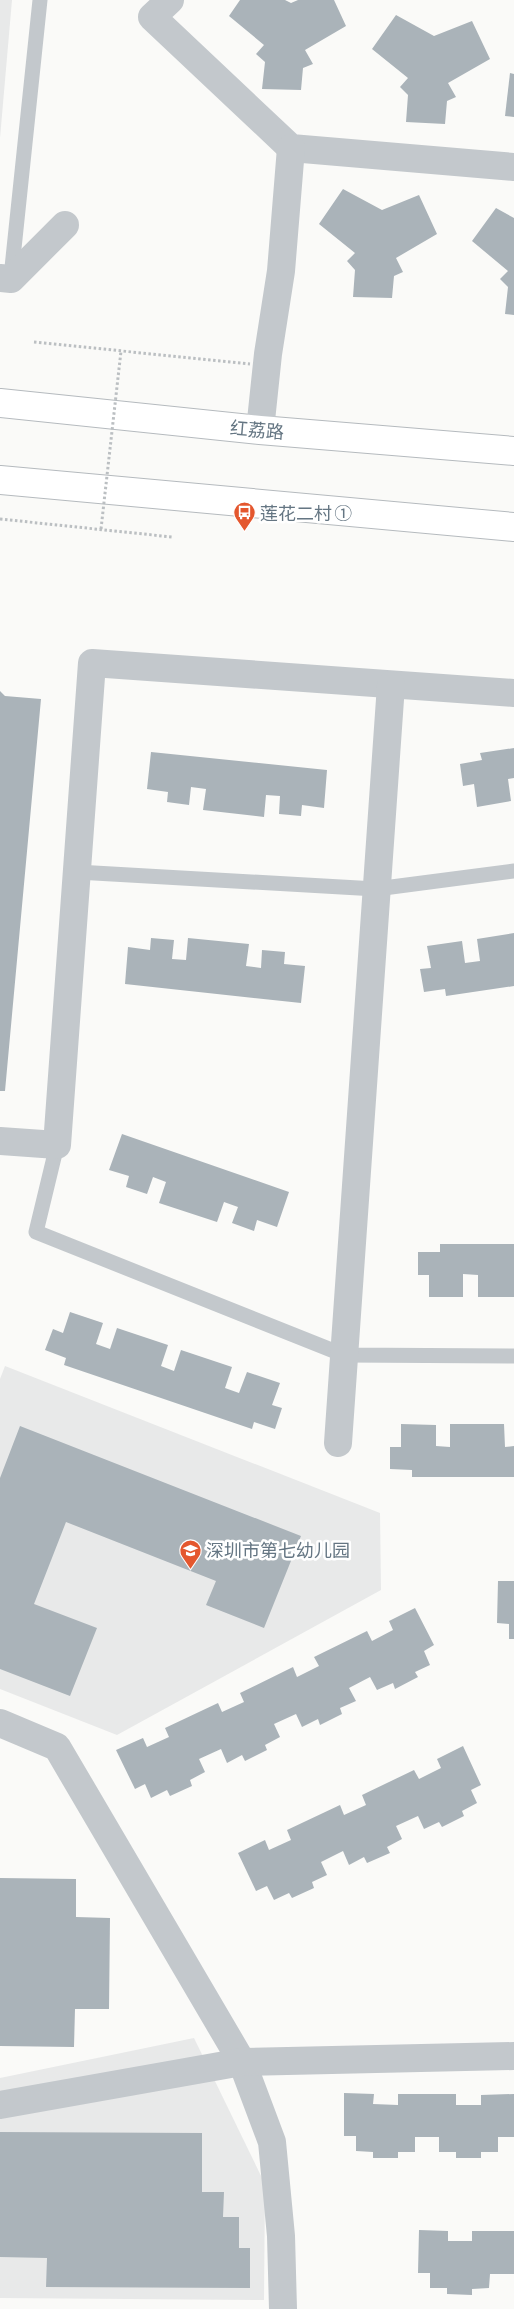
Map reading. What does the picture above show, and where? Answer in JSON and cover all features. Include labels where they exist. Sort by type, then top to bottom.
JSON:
[{"type":"main road","name":"红荔路","points":[[0,403],[260,430],[514,451]]},
{"type":"main road","points":[[0,480],[514,527]]},
{"type":"street","points":[[154,4],[291,148],[514,167]]},
{"type":"street","points":[[260,430],[268,354],[281,271],[291,148]]},
{"type":"street","points":[[5,278],[66,225]]},
{"type":"street","points":[[0,1141],[57,1145],[92,663],[514,694]]},
{"type":"street","points":[[338,1443],[391,685]]},
{"type":"street","points":[[0,1723],[57,1747],[242,2062],[272,2142],[281,2236],[283,2309]]},
{"type":"street","points":[[0,2105],[242,2062],[514,2056]]},
{"type":"lane","points":[[5,278],[40,0]]},
{"type":"lane","points":[[77,872],[376,889],[514,871]]},
{"type":"lane","points":[[57,1145],[36,1232],[344,1355],[514,1356]]},
{"type":"path","points":[[34,342],[250,364]]},
{"type":"path","points":[[101,529],[121,351]]},
{"type":"path","points":[[0,519],[172,537]]},
{"type":"shaded area","points":[[0,0],[12,0],[0,138]]},
{"type":"shaded area","name":"深圳市第七幼儿园","points":[[5,1366],[380,1513],[381,1590],[117,1735],[0,1689],[0,1379]]},
{"type":"shaded area","points":[[194,2038],[265,2184],[264,2300],[0,2298],[0,2078]]},
{"type":"building","points":[[240,0],[285,0],[291,3],[298,0],[334,0],[346,26],[305,50],[313,64],[303,68],[301,90],[262,89],[265,62],[256,54],[264,45],[229,16]]},
{"type":"building","points":[[396,15],[434,36],[472,21],[490,59],[448,83],[456,97],[447,101],[445,124],[406,122],[408,95],[400,87],[408,78],[372,49]]},
{"type":"building","points":[[510,73],[514,74],[514,117],[505,116]]},
{"type":"building","points":[[343,189],[382,210],[419,195],[437,234],[396,258],[403,272],[394,276],[392,298],[353,297],[355,270],[347,261],[355,253],[319,224]]},
{"type":"building","points":[[496,208],[514,218],[514,315],[505,314],[508,287],[500,279],[508,271],[472,241]]},
{"type":"building","points":[[0,691],[5,696],[41,699],[5,1091],[0,1091]]},
{"type":"building","points":[[514,748],[514,778],[508,779],[511,801],[477,807],[474,784],[463,786],[460,764],[482,760],[480,753]]},
{"type":"building","points":[[151,752],[327,770],[324,808],[302,805],[301,816],[279,814],[280,796],[266,795],[264,817],[203,810],[206,789],[191,787],[189,805],[167,802],[168,792],[147,789]]},
{"type":"building","points":[[514,933],[514,986],[446,996],[445,989],[424,992],[420,969],[431,968],[427,946],[462,941],[465,963],[480,961],[477,939]]},
{"type":"building","points":[[151,938],[174,940],[172,959],[186,960],[188,938],[249,944],[246,966],[261,968],[262,950],[285,952],[284,964],[305,966],[301,1003],[125,984],[128,947],[150,950]]},
{"type":"building","points":[[122,1134],[289,1192],[277,1227],[257,1220],[254,1231],[232,1223],[238,1207],[224,1202],[217,1222],[159,1203],[166,1182],[153,1177],[147,1194],[126,1187],[129,1176],[109,1170]]},
{"type":"building","points":[[440,1244],[514,1244],[514,1297],[478,1297],[478,1275],[463,1274],[463,1297],[429,1297],[429,1275],[418,1275],[418,1252],[440,1252]]},
{"type":"building","points":[[70,1312],[103,1323],[96,1344],[110,1349],[117,1328],[168,1345],[161,1366],[174,1371],[181,1350],[232,1367],[225,1388],[239,1393],[247,1372],[280,1383],[272,1405],[282,1408],[275,1429],[254,1422],[252,1429],[64,1365],[66,1358],[45,1350],[53,1329],[63,1333]]},
{"type":"building","points":[[401,1424],[436,1425],[436,1446],[450,1447],[450,1424],[504,1424],[505,1447],[514,1446],[514,1477],[412,1477],[412,1470],[390,1469],[390,1447],[401,1447]]},
{"type":"building","points":[[20,1426],[301,1536],[264,1628],[206,1605],[216,1581],[66,1522],[34,1604],[97,1628],[70,1696],[0,1669],[0,1478]]},
{"type":"building","points":[[498,1581],[514,1581],[514,1639],[509,1639],[509,1624],[497,1623]]},
{"type":"building","points":[[415,1608],[434,1645],[424,1651],[430,1665],[415,1672],[418,1677],[395,1689],[393,1683],[377,1690],[370,1677],[349,1688],[356,1701],[340,1708],[342,1714],[320,1725],[318,1719],[302,1727],[296,1714],[274,1724],[280,1737],[265,1745],[267,1750],[245,1761],[242,1755],[227,1763],[221,1749],[199,1759],[205,1772],[190,1780],[192,1786],[170,1796],[167,1790],[151,1798],[145,1784],[135,1789],[116,1750],[143,1738],[147,1747],[169,1737],[165,1728],[218,1703],[222,1712],[244,1702],[240,1693],[293,1667],[297,1677],[319,1666],[314,1657],[367,1631],[372,1641],[393,1630],[389,1621]]},
{"type":"building","points":[[463,1746],[481,1785],[471,1790],[477,1803],[462,1811],[464,1816],[442,1827],[439,1822],[424,1829],[418,1816],[396,1826],[402,1839],[387,1847],[390,1853],[367,1863],[364,1857],[349,1865],[343,1851],[321,1862],[327,1875],[312,1882],[314,1888],[292,1898],[289,1893],[274,1900],[267,1886],[256,1891],[238,1853],[265,1840],[269,1850],[291,1840],[287,1830],[340,1805],[344,1815],[366,1805],[362,1795],[414,1770],[419,1779],[441,1768],[437,1759]]},
{"type":"building","points":[[0,1878],[76,1879],[76,1917],[110,1918],[109,2009],[75,2009],[74,2047],[0,2046]]},
{"type":"building","points":[[344,2093],[374,2094],[373,2104],[398,2105],[398,2094],[456,2094],[456,2105],[481,2105],[481,2095],[514,2094],[514,2137],[498,2137],[498,2152],[481,2152],[481,2158],[456,2158],[456,2152],[439,2152],[439,2137],[415,2137],[415,2152],[398,2152],[398,2158],[373,2158],[373,2152],[356,2151],[356,2136],[344,2136]]},
{"type":"building","points":[[0,2132],[202,2133],[202,2192],[224,2192],[223,2217],[239,2217],[239,2248],[250,2248],[250,2288],[46,2287],[47,2258],[0,2257]]},
{"type":"building","points":[[419,2230],[448,2231],[448,2241],[472,2241],[472,2231],[514,2231],[514,2274],[490,2274],[489,2288],[472,2289],[472,2295],[447,2294],[447,2288],[430,2288],[430,2273],[418,2273]]},
{"type":"place","name":"莲花二村 ①","points":[[244,532]]},
{"type":"place","name":"深圳市第七幼儿园","points":[[190,1569]]}]
